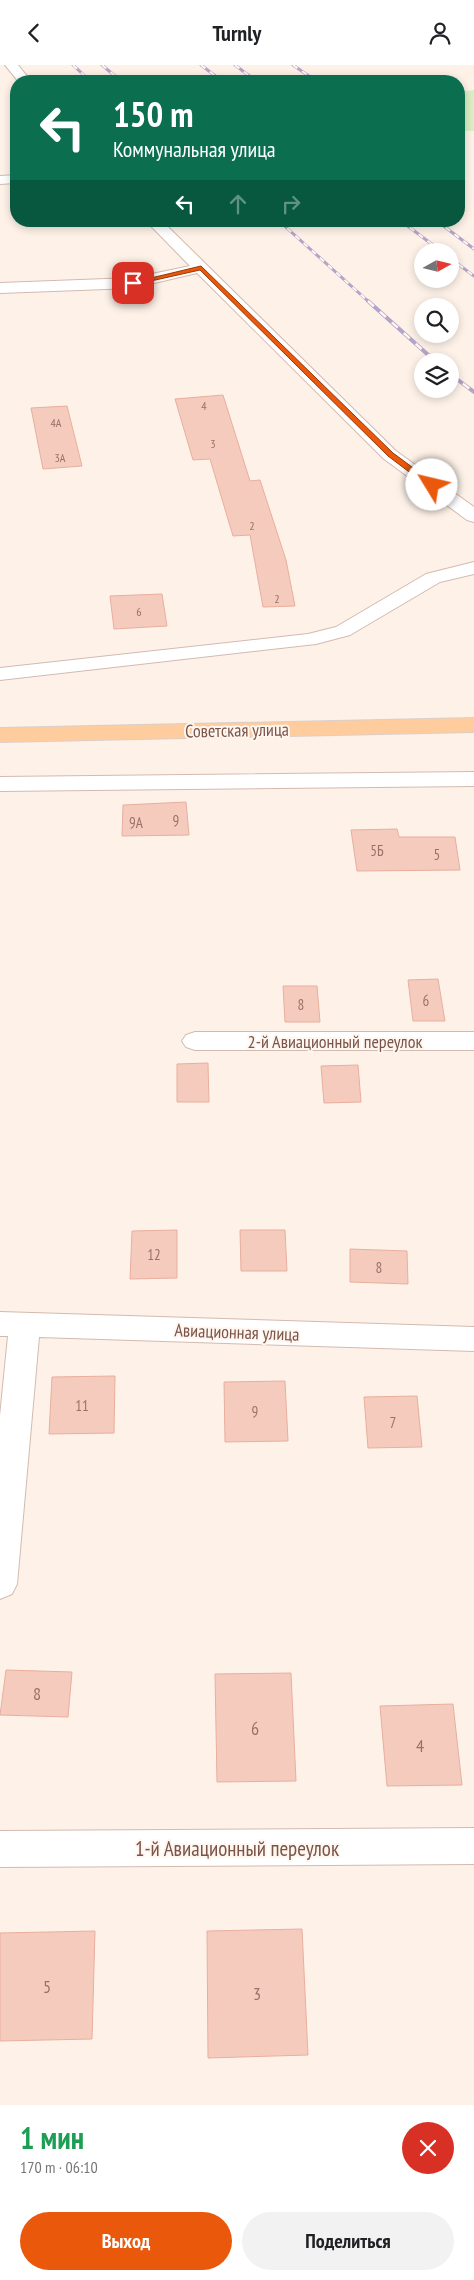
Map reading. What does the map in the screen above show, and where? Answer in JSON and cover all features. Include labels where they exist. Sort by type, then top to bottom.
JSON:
[{"type":"main road","name":"Советская улица","points":[[0,735],[474,725]]},
{"type":"street","points":[[11,65],[20,75]]},
{"type":"street","points":[[159,227],[390,455],[474,516]]},
{"type":"street","points":[[0,288],[133,283],[201,268]]},
{"type":"street","points":[[0,674],[309,641],[343,631],[433,578],[474,568]]},
{"type":"street","points":[[0,784],[474,779]]},
{"type":"street","name":"2-й Авиационный переулок","points":[[195,1041],[474,1041]]},
{"type":"street","points":[[0,1584],[12,1324]]},
{"type":"street","name":"Авиационная улица","points":[[12,1324],[474,1339]]},
{"type":"street","name":"1-й Авиационный переулок","points":[[0,1849],[474,1846]]},
{"type":"green space","points":[[474,90],[474,131],[465,131],[465,91]]},
{"type":"building","points":[[223,395],[250,481],[260,480],[286,560],[295,606],[263,607],[250,535],[233,536],[210,459],[193,460],[175,399]]},
{"type":"building","points":[[67,406],[82,466],[43,469],[31,408]]},
{"type":"building","points":[[162,594],[167,626],[114,629],[110,596]]},
{"type":"building","points":[[186,802],[189,835],[122,836],[123,805]]},
{"type":"building","points":[[397,829],[399,837],[455,837],[460,870],[357,871],[351,830]]},
{"type":"building","points":[[438,979],[445,1021],[413,1021],[408,980]]},
{"type":"building","points":[[283,986],[317,986],[320,1022],[285,1022]]},
{"type":"building","points":[[208,1063],[209,1102],[177,1102],[177,1064]]},
{"type":"building","points":[[358,1065],[361,1102],[324,1103],[321,1066]]},
{"type":"building","points":[[177,1230],[177,1278],[130,1279],[132,1231]]},
{"type":"building","points":[[240,1230],[285,1230],[287,1271],[241,1271]]},
{"type":"building","points":[[350,1249],[407,1251],[408,1284],[350,1282]]},
{"type":"building","points":[[115,1376],[114,1433],[49,1434],[52,1377]]},
{"type":"building","points":[[285,1381],[288,1441],[225,1442],[224,1382]]},
{"type":"building","points":[[417,1396],[422,1447],[368,1448],[364,1397]]},
{"type":"building","points":[[6,1670],[72,1672],[68,1717],[0,1715]]},
{"type":"building","points":[[291,1673],[296,1781],[217,1782],[215,1674]]},
{"type":"building","points":[[453,1704],[462,1785],[387,1786],[380,1706]]},
{"type":"building","points":[[302,1929],[308,2055],[208,2058],[207,1931]]},
{"type":"building","points":[[95,1931],[92,2039],[0,2041],[0,1933]]},
{"type":"railway","points":[[73,65],[84,75]]},
{"type":"railway","points":[[102,65],[114,75]]},
{"type":"railway","points":[[201,65],[214,75]]},
{"type":"railway","points":[[235,65],[248,75]]},
{"type":"railway","points":[[293,65],[307,75]]},
{"type":"railway","points":[[286,227],[369,302]]},
{"type":"railway","points":[[409,227],[430,243]]},
{"type":"railway","points":[[445,227],[474,249]]},
{"type":"railway","points":[[459,265],[474,276]]},
{"type":"railway","points":[[368,301],[426,353]]},
{"type":"railway","points":[[459,381],[474,392]]},
{"type":"route","points":[[133,283],[201,268],[390,455],[432,485]]}]
